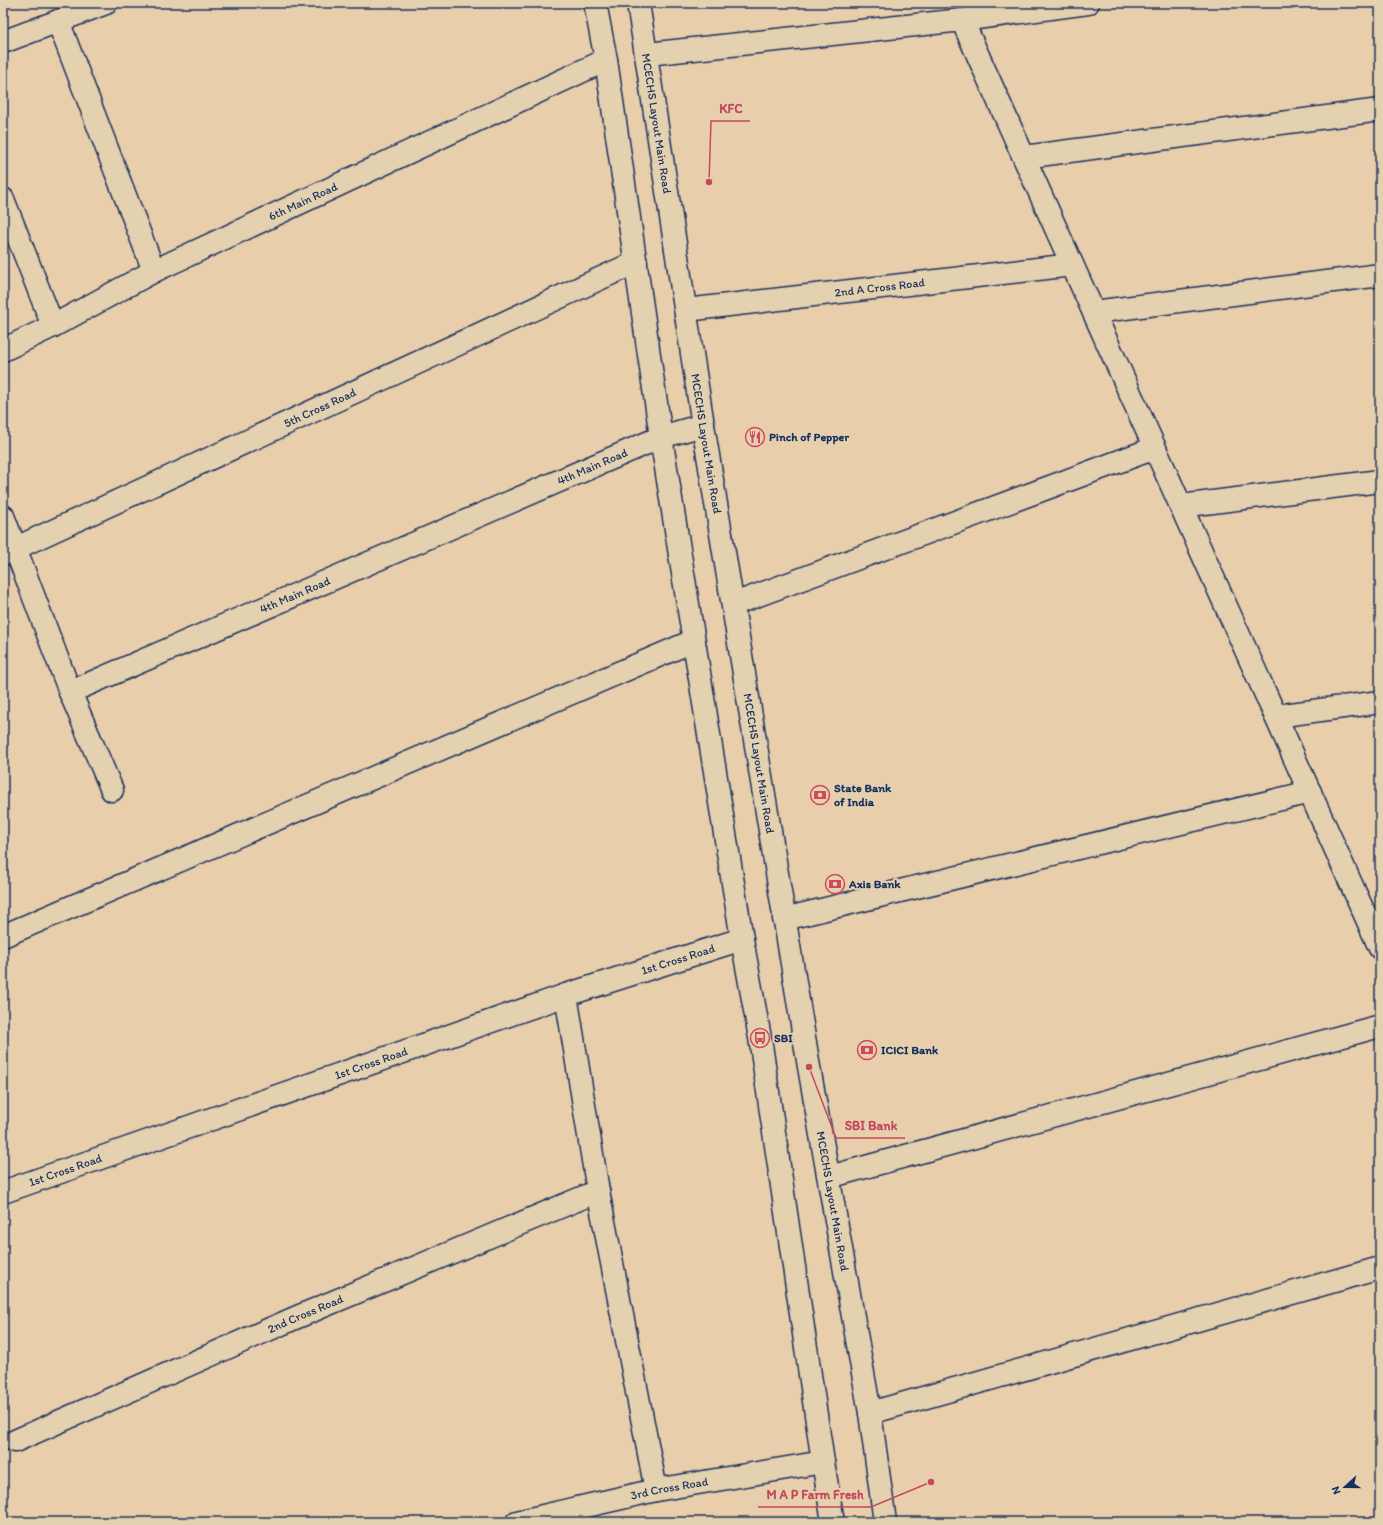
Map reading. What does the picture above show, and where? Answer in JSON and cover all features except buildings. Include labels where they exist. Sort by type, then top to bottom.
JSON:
[{"type":"street","points":[[3,42],[106,3]]},
{"type":"street","points":[[595,3],[606,60],[661,437],[693,641],[742,939],[760,1038],[833,1522]]},
{"type":"street","name":"MCECHS Layout Main Road","points":[[638,3],[703,425],[734,604],[784,919],[870,1413],[885,1522]]},
{"type":"street","points":[[647,54],[962,20],[1088,3]]},
{"type":"street","points":[[962,20],[1378,941]]},
{"type":"street","points":[[58,21],[154,271]]},
{"type":"street","name":"6th Main Road","points":[[3,350],[53,326],[154,271],[606,60]]},
{"type":"street","points":[[1024,157],[1380,110]]},
{"type":"street","points":[[3,198],[53,326]]},
{"type":"street","name":"5th Cross Road","points":[[9,551],[636,262]]},
{"type":"street","name":"2nd A Cross Road","points":[[686,310],[1072,265]]},
{"type":"street","points":[[1094,312],[1380,274]]},
{"type":"street","name":"4th Main Road","points":[[70,692],[661,437],[703,425]]},
{"type":"street","points":[[734,604],[1155,448]]},
{"type":"street","points":[[1181,506],[1380,482]]},
{"type":"street","points":[[3,516],[9,551],[112,790]]},
{"type":"street","points":[[3,936],[693,641]]},
{"type":"street","points":[[1276,716],[1380,702]]},
{"type":"street","points":[[784,919],[1310,792]]},
{"type":"street","name":"1st Cross Road","points":[[3,1192],[566,995],[742,939]]},
{"type":"street","points":[[566,995],[598,1191],[656,1490]]},
{"type":"street","points":[[829,1177],[1380,1026]]},
{"type":"street","name":"2nd Cross Road","points":[[15,1442],[295,1318],[598,1191]]},
{"type":"street","points":[[870,1413],[1380,1268]]},
{"type":"street","name":"3rd Cross Road","points":[[517,1522],[656,1490],[823,1462]]},
{"type":"place","name":"KFC","points":[[709,182]]},
{"type":"place","name":"Pinch of Pepper","points":[[755,437]]},
{"type":"place","name":"State Bank of India","points":[[820,795]]},
{"type":"place","name":"Axis Bank","points":[[835,884]]},
{"type":"place","name":"SBI","points":[[760,1038]]},
{"type":"place","name":"ICICI Bank","points":[[867,1050]]},
{"type":"place","name":"SBI Bank","points":[[809,1067]]},
{"type":"place","name":"M A P Farm Fresh","points":[[931,1482]]}]
